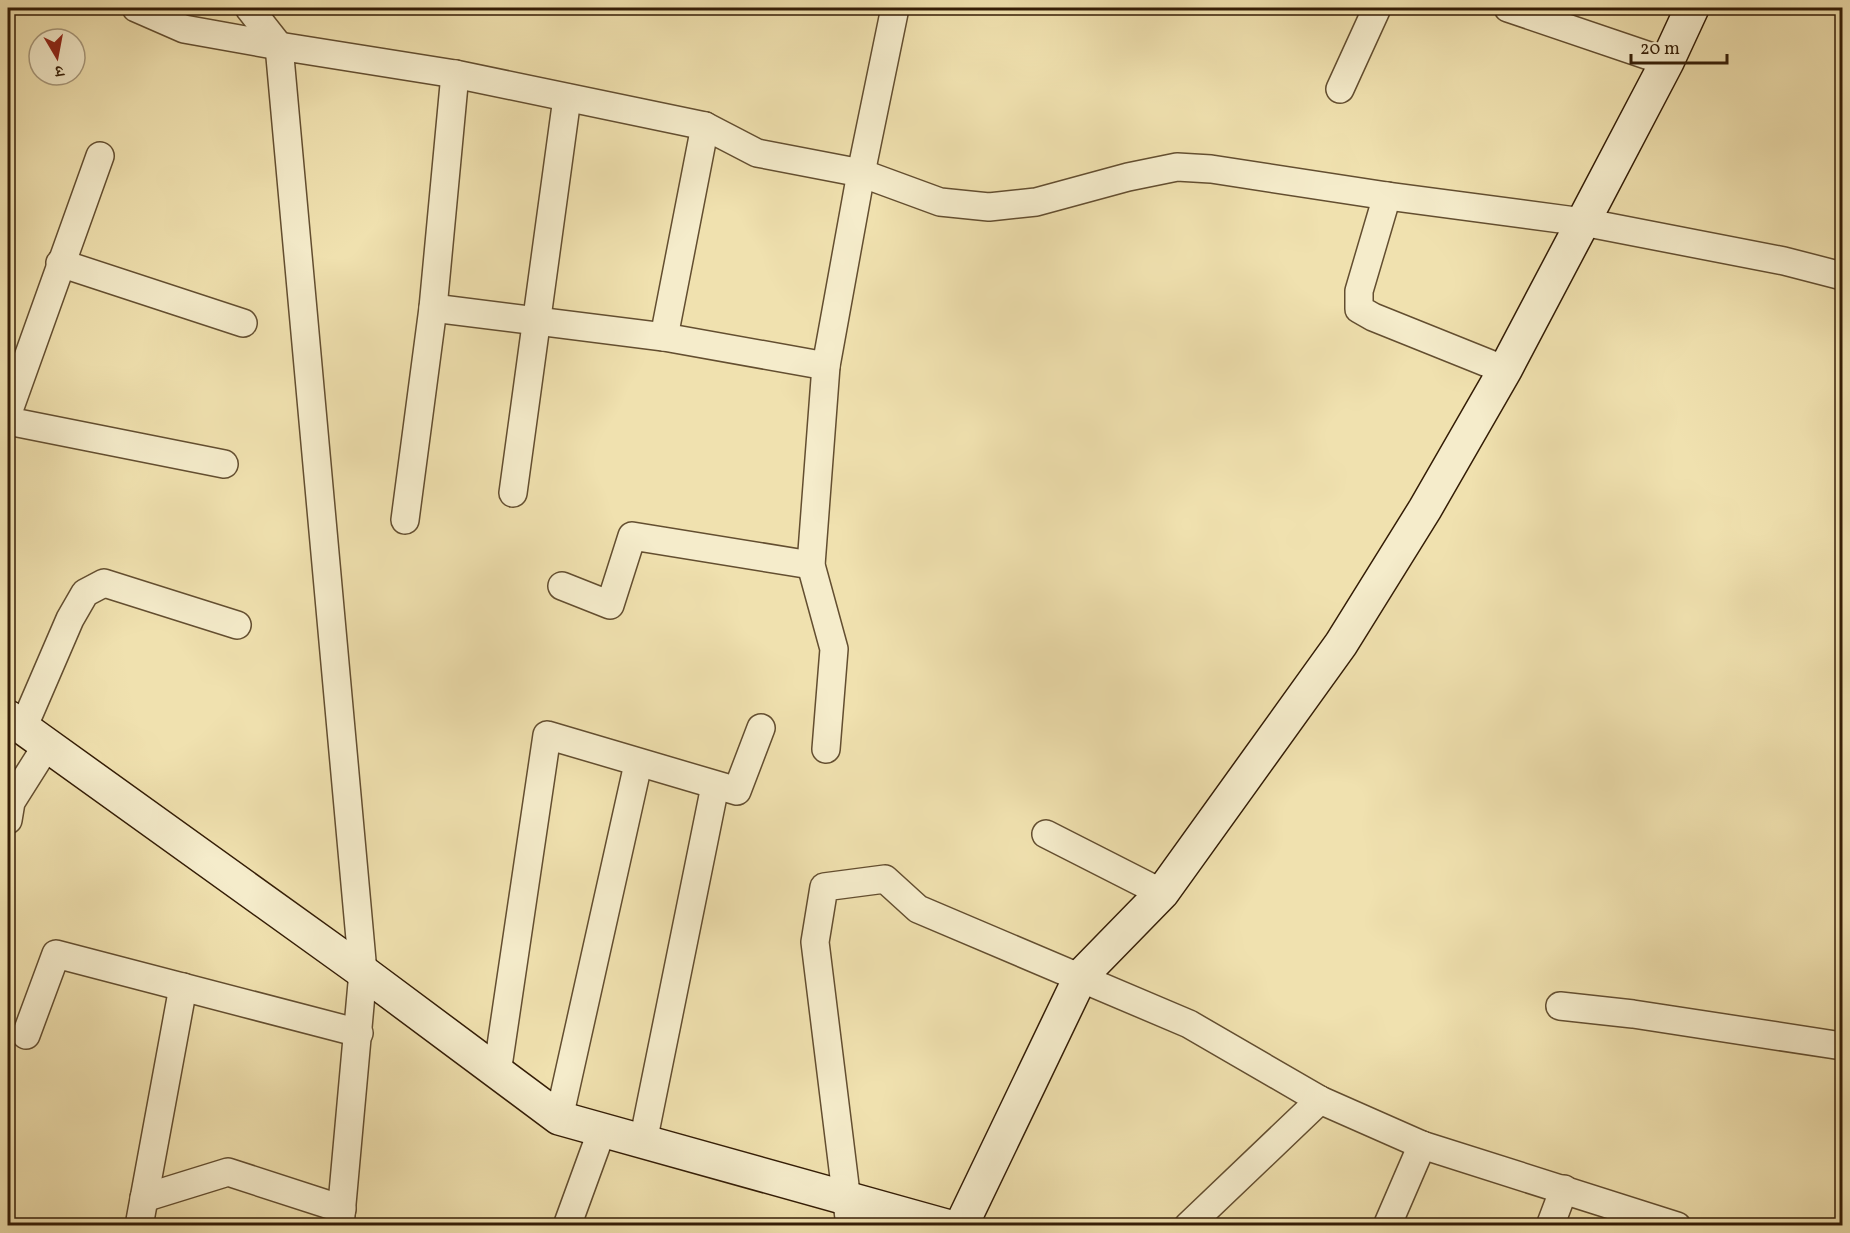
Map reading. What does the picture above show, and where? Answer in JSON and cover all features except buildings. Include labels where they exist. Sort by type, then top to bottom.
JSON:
[{"type":"street","points":[[136,8],[184,29],[455,74],[705,126],[757,153],[861,173],[940,202],[989,207],[1036,202],[1128,177],[1177,167],[1243,172],[1387,196],[1584,222],[1785,261],[1842,276]]},
{"type":"street","points":[[144,1198],[228,1172],[341,1217],[359,1032],[363,972],[279,46],[249,8]]},
{"type":"street","points":[[826,750],[834,649],[811,565],[826,366],[861,173],[895,8]]},
{"type":"street","points":[[1340,89],[1377,8]]},
{"type":"street","points":[[1508,8],[1667,62]]},
{"type":"street","points":[[962,1226],[1081,976],[1162,893],[1341,644],[1425,509],[1505,370],[1584,222],[1667,62],[1692,8]]},
{"type":"street","points":[[405,520],[434,308],[455,74]]},
{"type":"street","points":[[513,493],[567,98]]},
{"type":"street","points":[[664,337],[705,126]]},
{"type":"street","points":[[8,413],[100,156]]},
{"type":"street","points":[[1387,196],[1359,291],[1359,309],[1373,317],[1505,370]]},
{"type":"street","points":[[60,263],[243,323]]},
{"type":"street","points":[[434,308],[664,337],[826,366]]},
{"type":"street","points":[[8,421],[224,464]]},
{"type":"street","points":[[562,586],[610,605],[632,536],[811,565]]},
{"type":"street","points":[[8,820],[26,730],[70,619],[85,593],[104,583],[237,625]]},
{"type":"street","points":[[497,1073],[547,735],[638,764],[737,791],[761,728]]},
{"type":"street","points":[[26,730],[363,972],[559,1118],[643,1142],[848,1212],[946,1226]]},
{"type":"street","points":[[559,1118],[638,764]]},
{"type":"street","points":[[643,1142],[715,786]]},
{"type":"street","points":[[1046,834],[1162,893]]},
{"type":"street","points":[[848,1212],[815,942],[824,887],[885,879],[918,909],[1081,976],[1189,1024],[1320,1100],[1422,1145],[1677,1226]]},
{"type":"street","points":[[26,1035],[56,954],[359,1032]]},
{"type":"street","points":[[139,1226],[183,987]]},
{"type":"street","points":[[1560,1006],[1633,1014],[1842,1046]]},
{"type":"street","points":[[1188,1226],[1320,1100]]},
{"type":"street","points":[[567,1226],[602,1130]]},
{"type":"street","points":[[1387,1226],[1422,1145]]},
{"type":"street","points":[[1550,1226],[1564,1189]]}]
